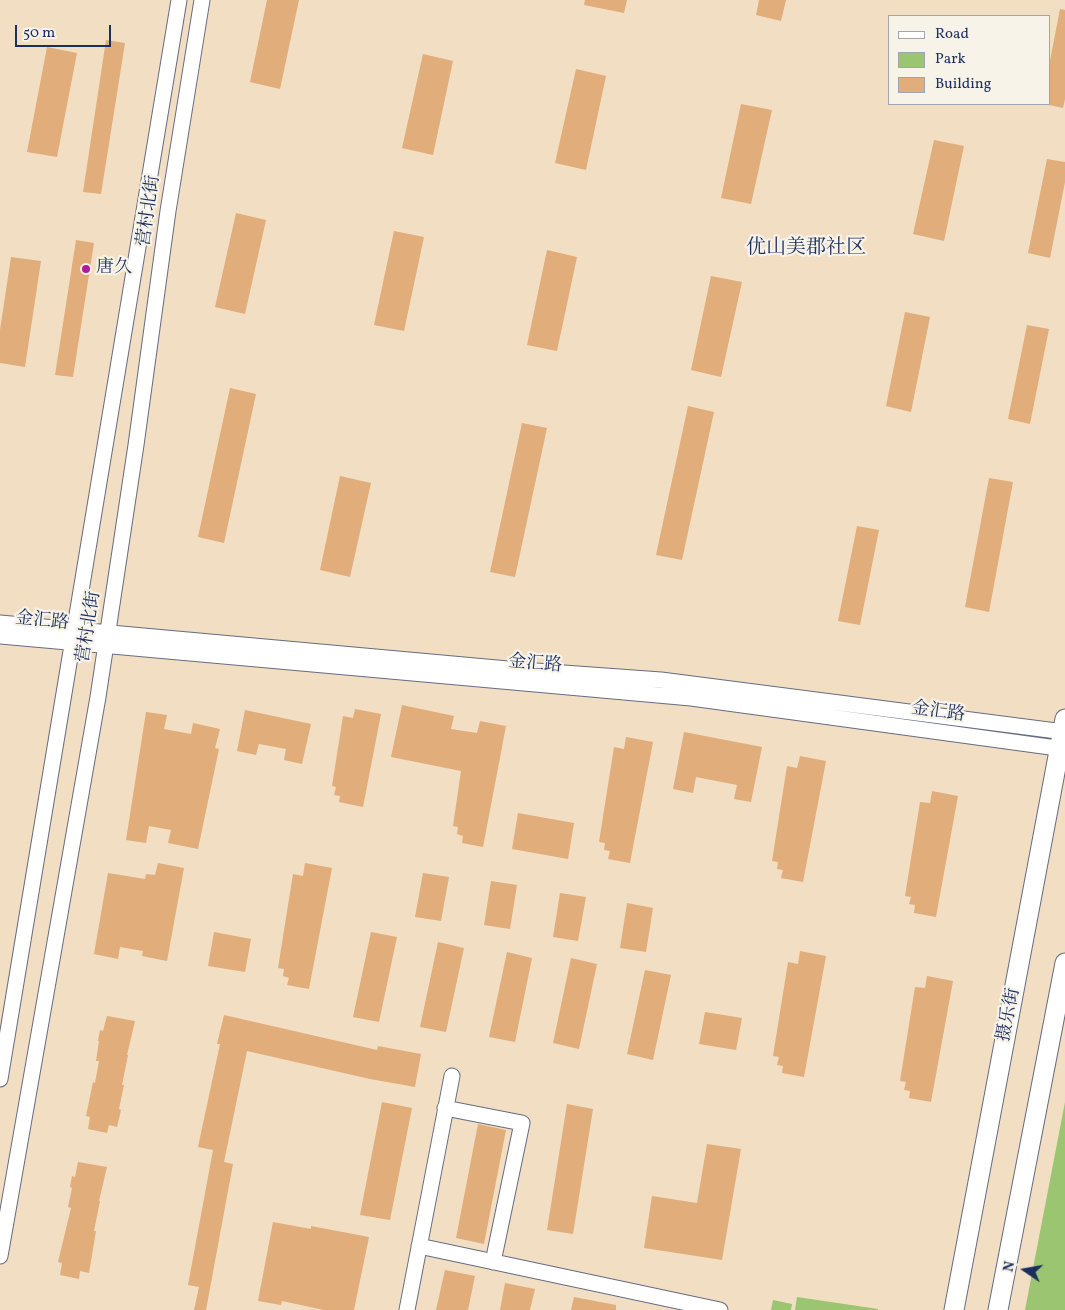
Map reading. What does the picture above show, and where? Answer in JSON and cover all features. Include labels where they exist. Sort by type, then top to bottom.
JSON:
[{"type":"main road","name":"摄乐街","points":[[954,1310],[1063,736]]},
{"type":"main road","points":[[998,1310],[1065,963]]},
{"type":"street","name":"营村北街","points":[[0,1079],[179,0]]},
{"type":"street","name":"营村北街","points":[[0,1256],[97,707],[168,211],[202,0]]},
{"type":"street","name":"金汇路","points":[[0,622],[73,637]]},
{"type":"street","name":"金汇路","points":[[0,636],[73,637],[661,680],[1063,736]]},
{"type":"street","points":[[407,1310],[452,1076]]},
{"type":"street","points":[[445,1108],[522,1123],[493,1262]]},
{"type":"street","points":[[419,1246],[720,1310]]},
{"type":"green space","points":[[1065,1102],[1065,1310],[1025,1310]]},
{"type":"green space","points":[[797,1297],[878,1309],[878,1310],[795,1310]]},
{"type":"green space","points":[[773,1300],[792,1304],[791,1310],[771,1310]]},
{"type":"building","points":[[267,0],[299,0],[280,89],[250,82]]},
{"type":"building","points":[[585,0],[627,0],[624,13],[584,5]]},
{"type":"building","points":[[759,0],[786,0],[781,21],[756,15]]},
{"type":"building","points":[[1060,9],[1065,10],[1065,99],[1063,108],[1049,105],[1050,61]]},
{"type":"building","points":[[106,40],[125,43],[101,194],[83,192]]},
{"type":"building","points":[[47,47],[77,53],[57,157],[27,152]]},
{"type":"building","points":[[423,54],[453,61],[433,155],[402,148]]},
{"type":"building","points":[[576,69],[606,76],[586,170],[555,163]]},
{"type":"building","points":[[741,104],[772,110],[751,204],[721,198]]},
{"type":"building","points":[[934,140],[964,146],[944,241],[913,234]]},
{"type":"building","points":[[1047,159],[1065,162],[1065,182],[1050,258],[1028,253]]},
{"type":"building","points":[[236,213],[266,220],[245,314],[215,307]]},
{"type":"building","points":[[394,231],[424,237],[404,331],[374,325]]},
{"type":"building","points":[[76,240],[94,243],[73,377],[55,375]]},
{"type":"building","points":[[547,250],[577,257],[557,351],[527,345]]},
{"type":"building","points":[[11,257],[41,261],[25,367],[0,363],[0,330]]},
{"type":"building","points":[[711,276],[742,282],[721,377],[691,370]]},
{"type":"building","points":[[905,312],[930,317],[911,412],[886,406]]},
{"type":"building","points":[[1027,325],[1049,329],[1030,424],[1008,419]]},
{"type":"building","points":[[230,388],[256,394],[224,543],[198,537]]},
{"type":"building","points":[[688,406],[714,412],[682,560],[656,555]]},
{"type":"building","points":[[522,423],[547,428],[515,577],[490,572]]},
{"type":"building","points":[[340,476],[371,483],[350,577],[320,570]]},
{"type":"building","points":[[989,478],[1013,482],[989,612],[965,607]]},
{"type":"building","points":[[857,526],[879,530],[860,625],[838,621]]},
{"type":"building","points":[[402,705],[454,716],[451,729],[477,733],[480,721],[506,726],[483,847],[462,843],[463,836],[457,834],[458,827],[453,826],[461,771],[391,757]]},
{"type":"building","points":[[355,709],[381,714],[363,807],[339,802],[340,796],[334,795],[336,787],[332,786],[343,716],[353,718]]},
{"type":"building","points":[[245,710],[311,724],[302,764],[284,760],[286,749],[259,744],[256,755],[237,751]]},
{"type":"building","points":[[146,712],[167,715],[164,729],[191,734],[193,723],[220,729],[215,748],[219,749],[198,849],[168,843],[171,830],[149,826],[146,843],[126,840]]},
{"type":"building","points":[[684,732],[762,747],[751,802],[734,799],[737,785],[696,777],[693,793],[673,789]]},
{"type":"building","points":[[626,737],[653,742],[630,863],[608,859],[610,851],[604,850],[605,843],[599,842],[614,747],[624,749]]},
{"type":"building","points":[[800,756],[826,761],[803,882],[781,878],[783,870],[777,869],[778,862],[772,861],[787,766],[797,768]]},
{"type":"building","points":[[932,791],[958,796],[936,917],[914,913],[915,905],[909,904],[911,897],[905,896],[920,802],[930,803]]},
{"type":"building","points":[[518,813],[574,823],[568,859],[512,849]]},
{"type":"building","points":[[158,863],[184,868],[167,961],[142,956],[143,951],[120,947],[118,959],[94,954],[108,873],[145,879],[146,874],[155,875]]},
{"type":"building","points":[[305,863],[332,868],[309,989],[287,985],[289,978],[283,976],[284,969],[278,968],[293,874],[303,876]]},
{"type":"building","points":[[423,873],[449,877],[441,921],[415,917]]},
{"type":"building","points":[[491,881],[517,885],[510,929],[484,925]]},
{"type":"building","points":[[560,893],[586,897],[578,941],[553,937]]},
{"type":"building","points":[[627,903],[653,908],[646,952],[620,948]]},
{"type":"building","points":[[214,932],[251,939],[245,972],[208,966]]},
{"type":"building","points":[[371,932],[397,937],[379,1022],[353,1017]]},
{"type":"building","points":[[438,942],[464,948],[446,1032],[420,1027]]},
{"type":"building","points":[[800,951],[826,956],[804,1077],[782,1073],[783,1066],[777,1065],[779,1057],[773,1056],[788,962],[798,964]]},
{"type":"building","points":[[507,952],[532,958],[515,1042],[489,1037]]},
{"type":"building","points":[[571,958],[597,964],[579,1049],[553,1043]]},
{"type":"building","points":[[645,970],[671,975],[653,1060],[627,1054]]},
{"type":"building","points":[[927,976],[953,981],[931,1102],[909,1098],[910,1091],[904,1090],[906,1082],[900,1081],[915,987],[925,988]]},
{"type":"building","points":[[705,1012],[742,1018],[736,1050],[699,1044]]},
{"type":"building","points":[[224,1015],[377,1050],[378,1046],[421,1054],[415,1087],[370,1079],[247,1051],[224,1162],[233,1164],[206,1310],[194,1310],[199,1287],[188,1285],[213,1150],[198,1147],[220,1044],[217,1044]]},
{"type":"building","points":[[107,1016],[135,1021],[127,1055],[119,1109],[121,1110],[117,1127],[109,1125],[107,1133],[88,1129],[90,1117],[86,1116],[99,1061],[96,1061],[100,1030],[103,1031]]},
{"type":"building","points":[[382,1102],[412,1108],[390,1220],[360,1215]]},
{"type":"building","points":[[567,1104],[593,1109],[573,1234],[547,1230]]},
{"type":"building","points":[[478,1124],[506,1130],[484,1244],[456,1238]]},
{"type":"building","points":[[707,1144],[741,1149],[722,1260],[644,1248],[652,1196],[697,1203]]},
{"type":"building","points":[[78,1162],[107,1167],[99,1201],[89,1273],[80,1271],[79,1279],[60,1275],[62,1263],[58,1262],[71,1208],[68,1207],[72,1188],[70,1187],[72,1176],[75,1177]]},
{"type":"building","points":[[273,1222],[311,1229],[311,1226],[369,1237],[354,1310],[324,1310],[282,1301],[281,1305],[258,1301]]},
{"type":"building","points":[[445,1270],[475,1276],[468,1310],[436,1310]]},
{"type":"building","points":[[505,1283],[535,1289],[530,1310],[500,1310]]},
{"type":"building","points":[[574,1297],[616,1305],[616,1310],[571,1310]]},
{"type":"place","name":"唐久","points":[[86,269]]},
{"type":"district","name":"优山美郡社区","points":[[806,249]]}]
